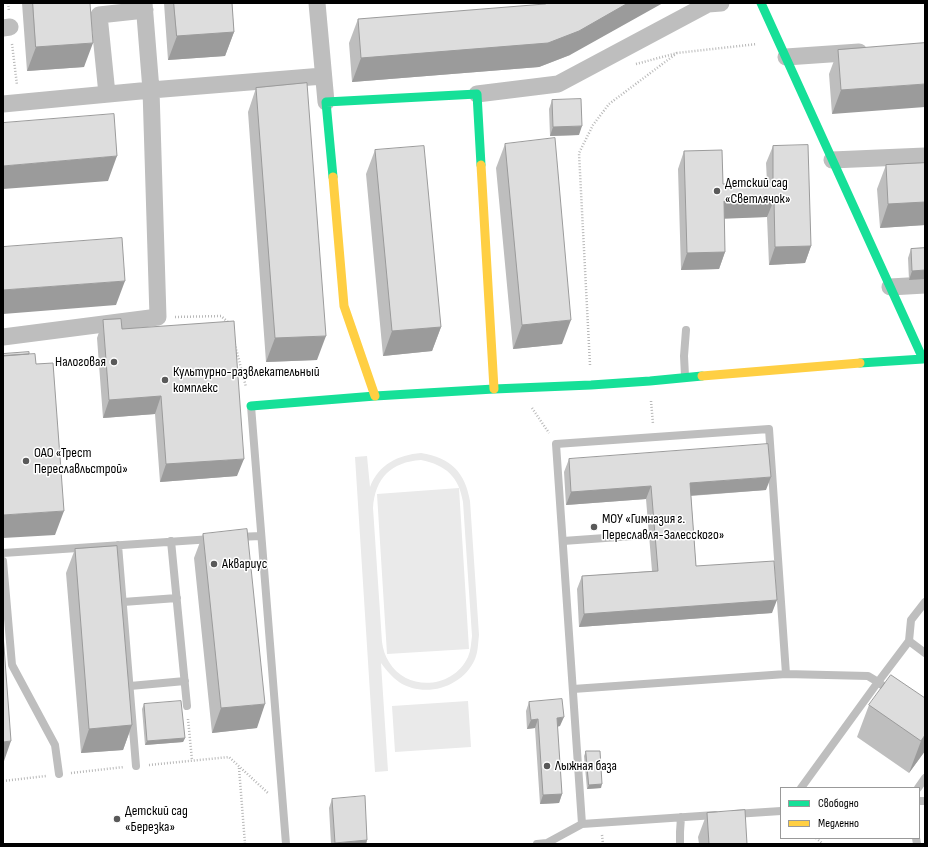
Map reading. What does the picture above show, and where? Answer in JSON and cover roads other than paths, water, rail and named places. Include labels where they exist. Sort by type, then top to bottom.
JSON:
[{"type":"street","points":[[317,3],[344,306],[375,396]]},
{"type":"street","points":[[326,102],[477,94],[558,84],[713,3]]},
{"type":"street","points":[[251,406],[375,396],[650,381],[868,362],[923,359],[761,3]]},
{"type":"street","points":[[3,337],[158,317],[151,90],[145,6],[99,15],[107,94]]},
{"type":"street","points":[[786,57],[871,51]]},
{"type":"street","points":[[11,104],[151,90],[323,76]]},
{"type":"street","points":[[477,94],[494,389]]},
{"type":"street","points":[[832,160],[925,156]]},
{"type":"street","points":[[890,287],[925,285]]},
{"type":"lane","points":[[685,377],[684,356],[686,330]]},
{"type":"lane","points":[[251,406],[286,844]]},
{"type":"lane","points":[[582,824],[556,444],[770,429],[786,674]]},
{"type":"lane","points":[[3,554],[171,541],[261,536]]},
{"type":"lane","points":[[563,541],[632,536]]},
{"type":"lane","points":[[171,541],[187,706]]},
{"type":"lane","points":[[118,545],[136,766]]},
{"type":"lane","points":[[3,561],[12,665],[55,745],[60,774]]},
{"type":"lane","points":[[123,602],[177,598]]},
{"type":"lane","points":[[802,787],[909,641],[911,620],[925,602]]},
{"type":"lane","points":[[909,641],[925,653]]},
{"type":"lane","points":[[573,689],[786,674],[868,676],[896,696]]},
{"type":"lane","points":[[130,686],[185,681]]},
{"type":"lane","points":[[919,787],[925,778]]},
{"type":"lane","points":[[537,844],[547,843],[582,824],[780,810]]},
{"type":"lane","points":[[680,844],[681,818]]},
{"type":"place","name":"Детский сад «Светлячок»","points":[[717,191]]},
{"type":"place","name":"Налоговая","points":[[114,362]]},
{"type":"place","name":"Культурно-развлекательный комплекс","points":[[165,380]]},
{"type":"place","name":"ОАО «Трест Переславльстрой»","points":[[26,461]]},
{"type":"place","name":"МОУ «Гимназия г. Переславля-Залесского»","points":[[594,527]]},
{"type":"place","name":"Аквариус","points":[[214,564]]},
{"type":"place","name":"Лыжная база","points":[[547,766]]},
{"type":"place","name":"Детский сад «Березка»","points":[[117,819]]}]
